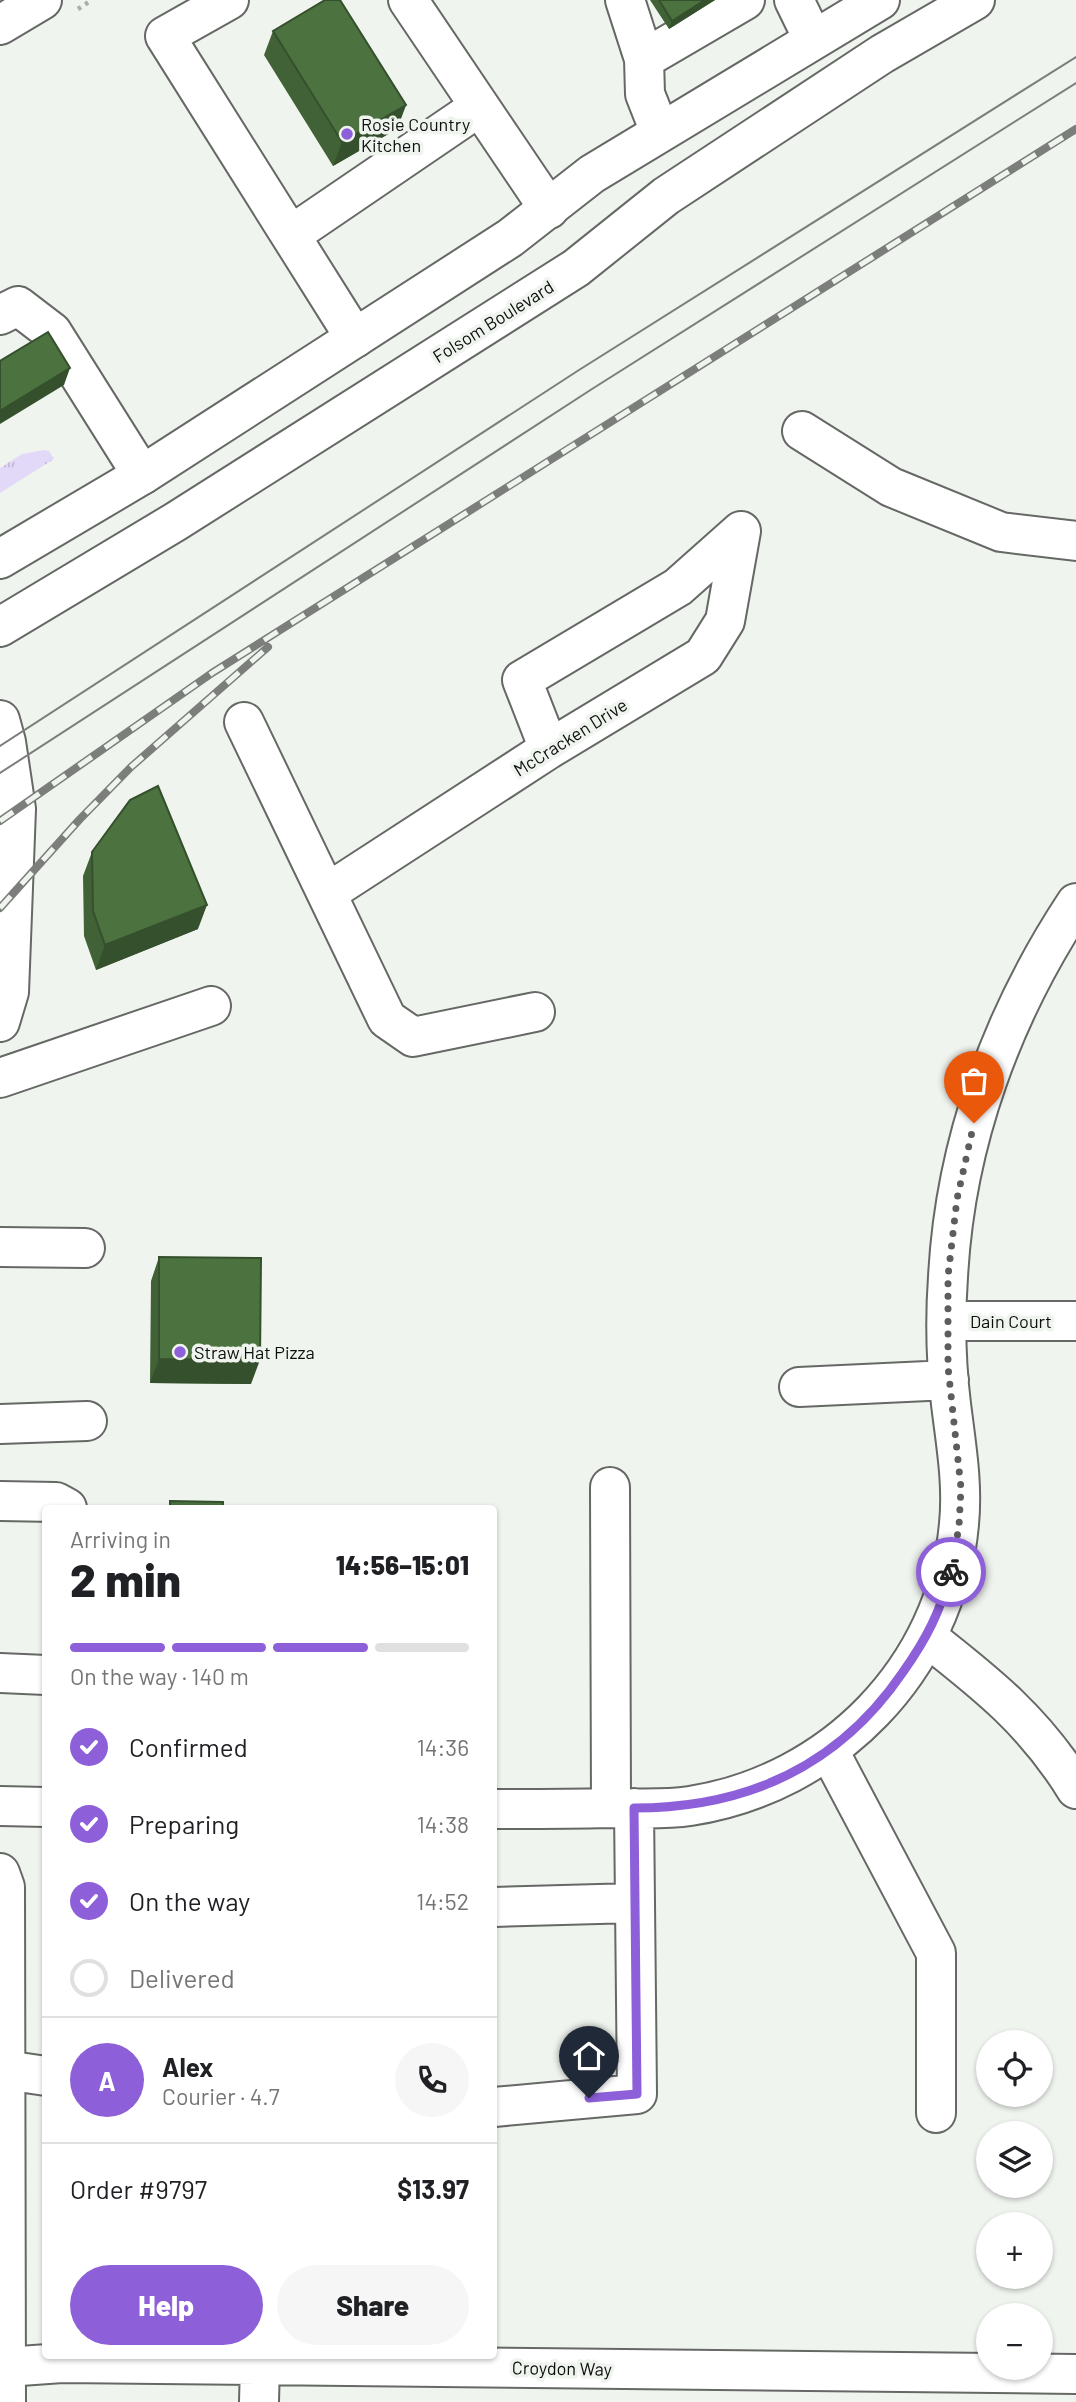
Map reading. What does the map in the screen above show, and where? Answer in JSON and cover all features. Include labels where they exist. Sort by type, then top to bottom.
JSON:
[{"type":"street","points":[[0,26],[42,0]]},
{"type":"street","points":[[229,0],[165,36],[355,338]]},
{"type":"street","points":[[408,0],[548,209]]},
{"type":"street","points":[[625,0],[644,59],[645,94],[660,132]]},
{"type":"street","points":[[644,59],[745,0]]},
{"type":"street","points":[[794,0],[813,39]]},
{"type":"street","points":[[0,559],[142,475],[510,238],[592,174],[880,0]]},
{"type":"street","name":"Folsom Boulevard","points":[[0,627],[174,522],[576,268],[666,195],[882,54],[933,10],[975,0]]},
{"type":"street","points":[[291,236],[479,107]]},
{"type":"street","points":[[0,315],[18,306],[52,332],[142,475]]},
{"type":"street","points":[[802,431],[891,486],[1001,532],[1076,541]]},
{"type":"street","name":"McCracken Drive","points":[[327,893],[548,749],[704,656],[725,621],[741,531],[678,587],[522,680],[548,749]]},
{"type":"street","points":[[0,720],[16,809],[9,992],[0,1022]]},
{"type":"street","points":[[244,722],[387,1019],[413,1037],[535,1012]]},
{"type":"street","points":[[497,1809],[688,1806],[725,1799],[761,1787],[796,1771],[829,1751],[858,1727],[885,1699],[927,1637],[943,1601],[959,1526],[961,1488],[949,1380],[947,1321],[948,1276],[957,1199],[974,1123],[998,1049],[1048,945],[1076,903]]},
{"type":"street","points":[[0,1078],[211,1006]]},
{"type":"street","points":[[0,1247],[85,1248]]},
{"type":"street","name":"Dain Court","points":[[947,1321],[1076,1321]]},
{"type":"street","points":[[799,1387],[949,1380]]},
{"type":"street","points":[[0,1424],[87,1422]]},
{"type":"street","points":[[497,2107],[637,2094],[635,1903],[622,1808],[610,1487]]},
{"type":"street","points":[[0,1501],[56,1502],[62,1505]]},
{"type":"street","points":[[927,1637],[992,1688],[1020,1714],[1044,1742],[1076,1789]]},
{"type":"street","points":[[0,1673],[42,1675]]},
{"type":"street","points":[[829,1751],[936,1953],[936,2113]]},
{"type":"street","points":[[0,1806],[42,1807]]},
{"type":"street","points":[[0,1873],[5,1886],[6,2385]]},
{"type":"street","points":[[497,1907],[635,1903]]},
{"type":"street","points":[[5,2070],[42,2075]]},
{"type":"street","name":"Croydon Way","points":[[6,2385],[62,2363],[260,2384],[1076,2374]]},
{"type":"green space","points":[[49,451],[54,459],[0,493],[0,468],[22,454]]},
{"type":"building","points":[[325,0],[340,0],[406,105],[342,142],[273,31]]},
{"type":"building","points":[[659,0],[705,0],[672,21]]},
{"type":"building","points":[[48,332],[70,368],[0,411],[0,361]]},
{"type":"building","points":[[158,786],[207,905],[105,945],[93,911],[92,852],[130,800]]},
{"type":"building","points":[[159,1257],[261,1258],[260,1360],[159,1359]]},
{"type":"building","points":[[170,1501],[223,1502],[223,1505],[170,1505]]},
{"type":"tram line","points":[[0,746],[579,370],[1076,57]]},
{"type":"tram line","points":[[0,773],[592,389],[1076,83]]},
{"type":"railway","points":[[0,821],[212,673],[1076,129]]},
{"type":"railway","points":[[0,908],[131,767],[268,647]]},
{"type":"way so far","points":[[951,1572],[959,1526],[961,1488],[948,1367],[948,1276],[957,1199],[974,1123]]},
{"type":"place","name":"Rosie Country Kitchen","points":[[347,134]]},
{"type":"place","name":"Straw Hat Pizza","points":[[180,1352]]},
{"type":"route","points":[[589,2098],[637,2094],[634,1808],[688,1806],[725,1799],[796,1771],[829,1751],[858,1727],[885,1699],[913,1658],[927,1637],[943,1601],[951,1572]]}]
